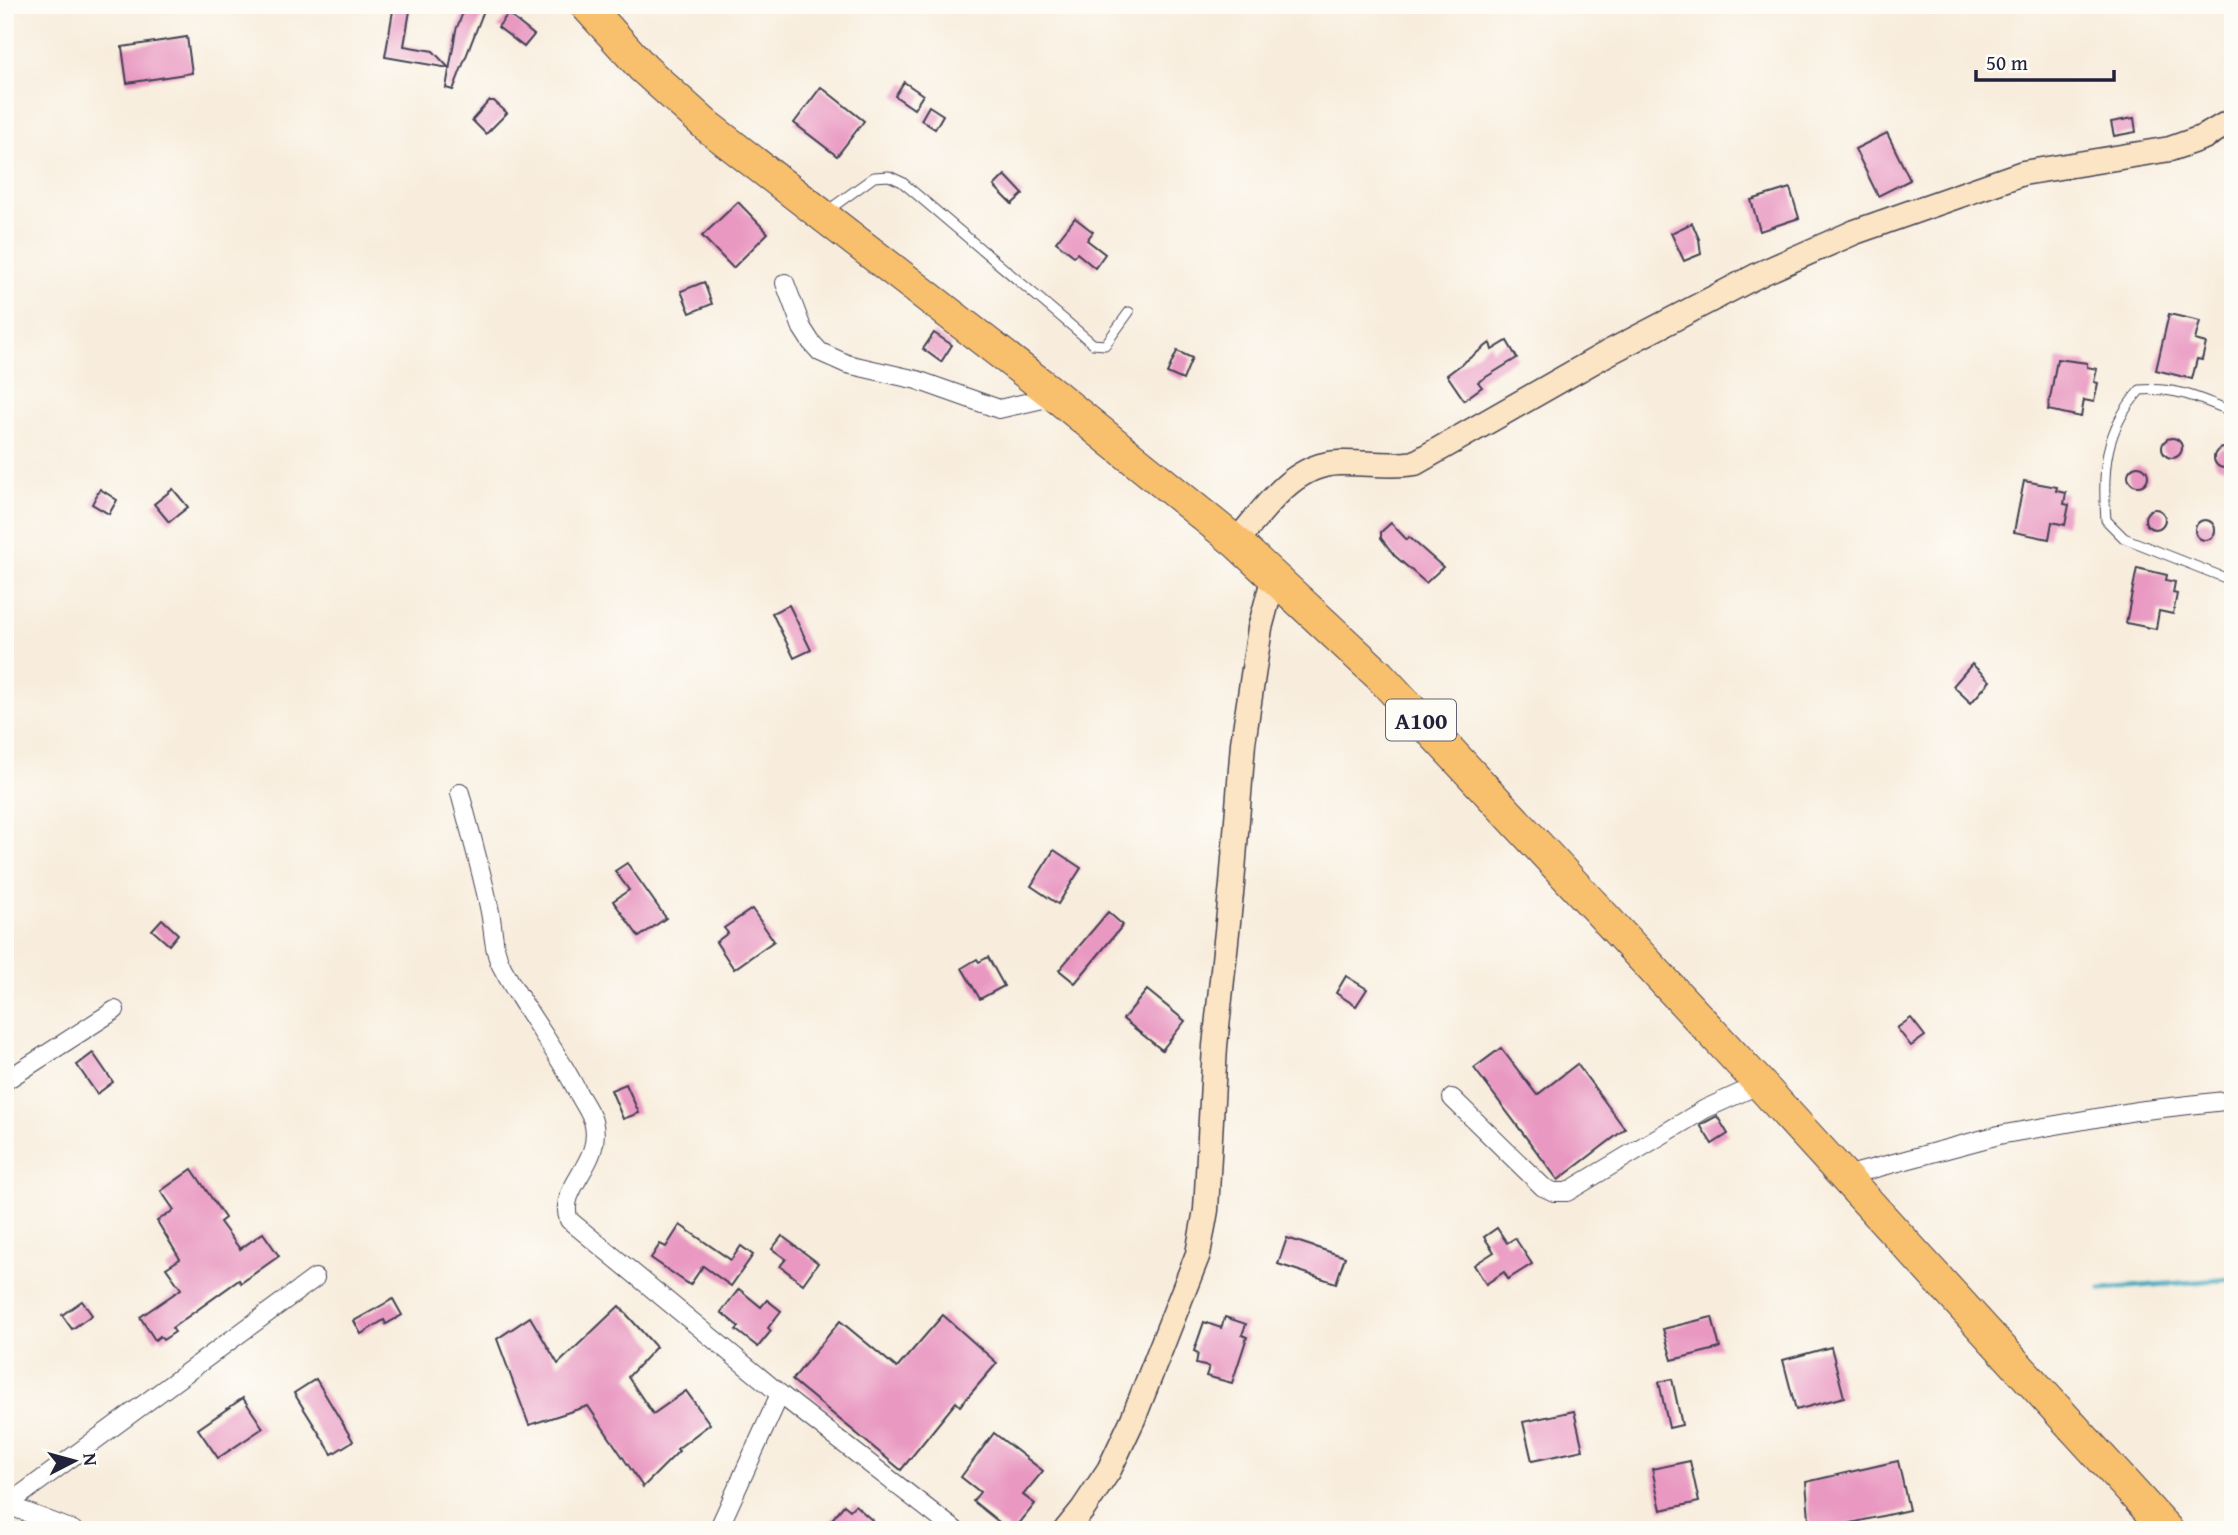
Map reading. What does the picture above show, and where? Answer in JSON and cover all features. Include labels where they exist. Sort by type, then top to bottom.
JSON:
[{"type":"highway","name":"A100","points":[[586,5],[643,68],[707,126],[1056,396],[1236,542],[1379,675],[1760,1084],[1842,1177],[2167,1530]]},
{"type":"street","points":[[1236,542],[1274,498],[1304,471],[1322,464],[1415,463],[1606,354],[1762,273],[1856,232],[2023,173],[2170,149],[2204,137],[2233,120]]},
{"type":"street","points":[[785,283],[806,335],[820,352],[847,364],[917,380],[999,409],[1056,396]]},
{"type":"street","points":[[1066,1530],[1109,1470],[1133,1419],[1198,1254],[1206,1210],[1215,1046],[1232,884],[1242,743],[1260,628],[1274,576]]},
{"type":"street","points":[[460,793],[488,898],[494,942],[502,968],[573,1083],[593,1121],[595,1138],[592,1156],[566,1200],[565,1209],[569,1220],[780,1394],[955,1530]]},
{"type":"street","points":[[5,1081],[115,1010]]},
{"type":"street","points":[[1452,1098],[1543,1188],[1554,1192],[1567,1192],[1705,1109],[1760,1084]]},
{"type":"street","points":[[1842,1177],[1999,1135],[2136,1111],[2233,1100]]},
{"type":"street","points":[[6,1504],[315,1278]]},
{"type":"street","points":[[718,1530],[780,1394]]},
{"type":"street","points":[[6,1504],[73,1530]]},
{"type":"lane","points":[[822,214],[874,177],[889,176],[902,182],[1093,344],[1105,345],[1129,312]]},
{"type":"lane","points":[[2233,412],[2183,392],[2163,388],[2140,390],[2123,410],[2109,446],[2104,488],[2106,520],[2124,538],[2233,582]]},
{"type":"building","points":[[394,5],[411,5],[404,46],[433,51],[449,68],[385,57]]},
{"type":"building","points":[[466,5],[486,5],[453,90],[446,88],[456,30]]},
{"type":"building","points":[[508,14],[534,35],[524,47],[498,27]]},
{"type":"building","points":[[187,37],[192,73],[127,83],[122,47]]},
{"type":"building","points":[[904,82],[923,95],[914,109],[895,96]]},
{"type":"building","points":[[821,87],[864,121],[837,156],[794,123]]},
{"type":"building","points":[[489,101],[494,101],[507,113],[486,134],[472,120]]},
{"type":"building","points":[[929,106],[943,115],[935,129],[921,120]]},
{"type":"building","points":[[2134,118],[2136,132],[2114,136],[2111,122]]},
{"type":"building","points":[[1887,133],[1910,180],[1878,196],[1855,149]]},
{"type":"building","points":[[1005,175],[1023,194],[1012,204],[994,186]]},
{"type":"building","points":[[1790,188],[1799,218],[1760,231],[1751,200]]},
{"type":"building","points":[[738,202],[768,233],[733,268],[702,236]]},
{"type":"building","points":[[1075,218],[1093,232],[1087,240],[1105,254],[1095,268],[1077,253],[1074,256],[1056,242]]},
{"type":"building","points":[[1692,223],[1699,239],[1701,254],[1684,261],[1671,233]]},
{"type":"building","points":[[704,282],[712,304],[690,313],[681,291]]},
{"type":"building","points":[[2169,314],[2200,321],[2195,340],[2206,343],[2202,360],[2197,359],[2192,379],[2156,370]]},
{"type":"building","points":[[934,333],[952,345],[941,362],[923,349]]},
{"type":"building","points":[[1507,341],[1517,358],[1478,382],[1482,387],[1464,400],[1447,375],[1490,343],[1492,350]]},
{"type":"building","points":[[1177,351],[1192,358],[1183,380],[1167,373]]},
{"type":"building","points":[[2057,359],[2087,363],[2087,367],[2097,369],[2094,382],[2098,383],[2094,402],[2084,400],[2081,417],[2048,410]]},
{"type":"building","points":[[2168,438],[2176,438],[2182,448],[2176,458],[2168,458],[2162,452],[2162,444]]},
{"type":"building","points":[[2224,448],[2231,451],[2234,458],[2231,465],[2224,468],[2217,465],[2214,458],[2217,451]]},
{"type":"building","points":[[2134,466],[2142,466],[2148,476],[2142,486],[2134,486],[2128,480],[2128,472]]},
{"type":"building","points":[[2024,481],[2057,487],[2056,491],[2066,493],[2064,504],[2069,505],[2065,525],[2052,522],[2049,539],[2014,532]]},
{"type":"building","points":[[100,489],[117,500],[109,514],[92,504]]},
{"type":"building","points":[[173,489],[188,507],[169,522],[154,504]]},
{"type":"building","points":[[2151,509],[2159,509],[2165,519],[2159,529],[2151,529],[2145,523],[2145,515]]},
{"type":"building","points":[[2201,520],[2209,520],[2215,530],[2209,540],[2201,540],[2195,534],[2195,526]]},
{"type":"building","points":[[1391,523],[1407,540],[1409,537],[1443,567],[1426,583],[1395,556],[1381,538],[1381,532]]},
{"type":"building","points":[[2137,568],[2167,575],[2166,580],[2175,582],[2173,593],[2177,594],[2173,614],[2159,611],[2156,629],[2126,623]]},
{"type":"building","points":[[789,605],[811,650],[794,658],[772,613]]},
{"type":"building","points":[[1972,664],[1990,681],[1971,703],[1953,686]]},
{"type":"building","points":[[1054,850],[1081,868],[1058,904],[1031,886]]},
{"type":"building","points":[[627,863],[666,918],[639,937],[613,901],[629,890],[615,871]]},
{"type":"building","points":[[752,909],[774,941],[734,969],[716,942],[728,933],[724,928]]},
{"type":"building","points":[[1108,912],[1123,925],[1075,983],[1059,970]]},
{"type":"building","points":[[162,919],[178,934],[169,945],[152,930]]},
{"type":"building","points":[[988,957],[1004,986],[980,999],[962,968],[977,959],[979,962]]},
{"type":"building","points":[[1346,976],[1367,989],[1356,1006],[1336,993]]},
{"type":"building","points":[[1147,990],[1185,1021],[1162,1050],[1123,1019]]},
{"type":"building","points":[[1911,1018],[1925,1036],[1911,1046],[1897,1028]]},
{"type":"building","points":[[1501,1048],[1537,1095],[1577,1064],[1625,1129],[1558,1180],[1474,1068]]},
{"type":"building","points":[[93,1053],[113,1082],[97,1094],[77,1065]]},
{"type":"building","points":[[626,1084],[639,1113],[623,1119],[611,1090]]},
{"type":"building","points":[[1717,1116],[1728,1134],[1712,1144],[1700,1125]]},
{"type":"building","points":[[192,1169],[225,1218],[220,1222],[240,1249],[263,1233],[279,1256],[241,1283],[239,1280],[172,1328],[175,1332],[163,1340],[160,1336],[155,1340],[140,1317],[181,1289],[166,1268],[180,1259],[157,1221],[174,1210],[161,1191]]},
{"type":"building","points":[[680,1225],[731,1260],[741,1246],[753,1255],[731,1286],[703,1266],[690,1285],[651,1258],[660,1244],[666,1247]]},
{"type":"building","points":[[1497,1228],[1507,1243],[1515,1238],[1532,1264],[1508,1279],[1504,1272],[1486,1284],[1474,1265],[1494,1252],[1484,1237]]},
{"type":"building","points":[[782,1236],[818,1263],[803,1284],[780,1266],[786,1259],[772,1249]]},
{"type":"building","points":[[1287,1238],[1345,1257],[1336,1283],[1278,1264]]},
{"type":"building","points":[[739,1289],[761,1307],[767,1300],[781,1311],[768,1328],[771,1331],[758,1347],[736,1330],[739,1327],[721,1312]]},
{"type":"building","points":[[393,1299],[402,1315],[386,1324],[384,1320],[361,1334],[354,1321]]},
{"type":"building","points":[[82,1301],[92,1315],[72,1329],[62,1315]]},
{"type":"building","points":[[619,1306],[656,1347],[628,1377],[653,1414],[686,1391],[710,1424],[677,1449],[679,1451],[643,1487],[588,1406],[529,1425],[497,1339],[530,1317],[558,1364]]},
{"type":"building","points":[[943,1315],[997,1363],[960,1406],[956,1402],[901,1470],[792,1380],[840,1321],[897,1368]]},
{"type":"building","points":[[1225,1317],[1246,1324],[1242,1335],[1247,1337],[1232,1383],[1206,1376],[1209,1367],[1196,1364],[1198,1353],[1194,1351],[1204,1322],[1221,1328]]},
{"type":"building","points":[[1712,1317],[1720,1348],[1672,1360],[1663,1329]]},
{"type":"building","points":[[1831,1347],[1844,1397],[1796,1410],[1783,1360]]},
{"type":"building","points":[[316,1379],[353,1441],[332,1454],[294,1393]]},
{"type":"building","points":[[1672,1379],[1682,1425],[1669,1428],[1659,1382]]},
{"type":"building","points":[[243,1398],[263,1428],[218,1458],[198,1429]]},
{"type":"building","points":[[1574,1411],[1583,1450],[1532,1461],[1523,1422]]},
{"type":"building","points":[[994,1433],[1043,1471],[1023,1495],[1035,1504],[1014,1530],[1009,1530],[973,1501],[980,1492],[961,1477]]},
{"type":"building","points":[[1690,1461],[1699,1502],[1661,1510],[1652,1469]]},
{"type":"building","points":[[1898,1461],[1909,1510],[1810,1530],[1806,1482]]},
{"type":"building","points":[[844,1505],[850,1510],[855,1505],[873,1521],[865,1530],[823,1530]]},
{"type":"waterway","points":[[2101,1289],[2233,1279]]}]
